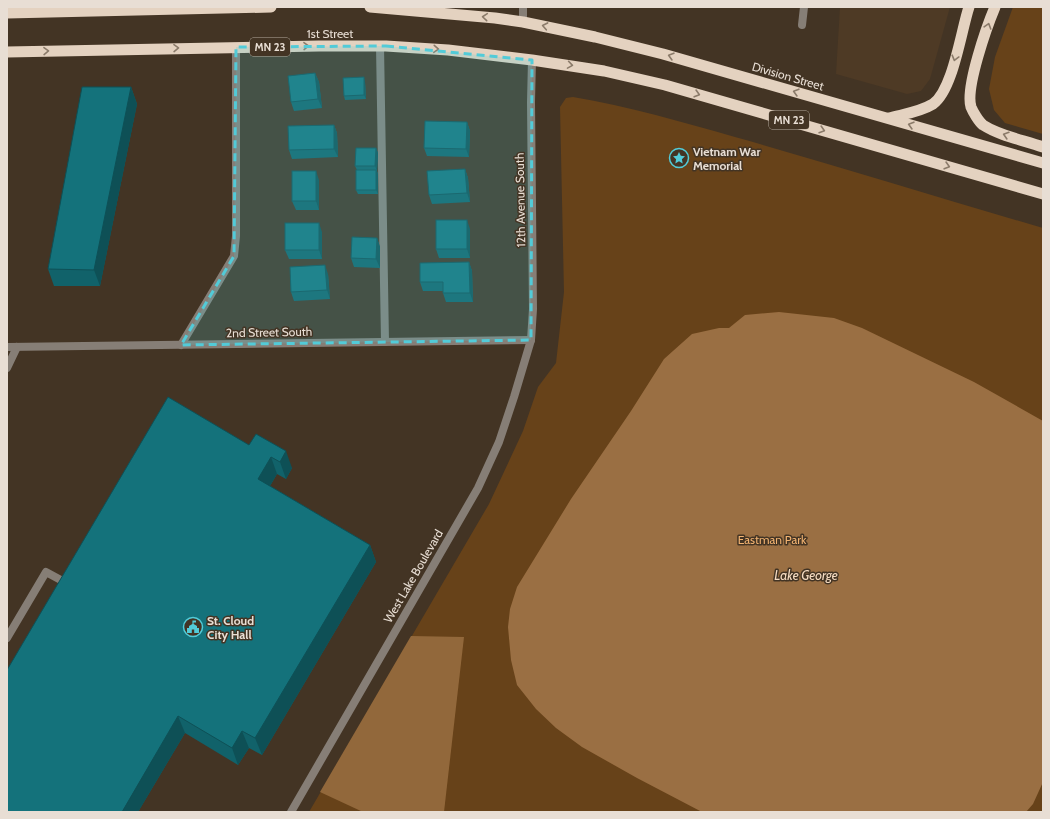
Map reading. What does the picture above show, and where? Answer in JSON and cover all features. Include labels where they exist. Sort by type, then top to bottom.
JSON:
[{"type":"highway","points":[[7,13],[271,7]]},
{"type":"highway","name":"MN 23","points":[[370,7],[495,18],[523,22]]},
{"type":"highway","points":[[888,118],[922,110],[934,103],[942,95],[950,77],[969,7]]},
{"type":"highway","points":[[995,7],[990,17],[972,78],[970,95],[971,107],[982,124],[998,133],[1043,146]]},
{"type":"highway","name":"Division Street","points":[[523,22],[595,37],[663,54],[1043,163]]},
{"type":"highway","name":"1st Street","points":[[7,52],[236,47],[380,46],[448,50],[532,60]]},
{"type":"highway","name":"MN 23","points":[[532,60],[604,71],[665,85],[1043,194]]},
{"type":"street","points":[[523,22],[524,7]]},
{"type":"street","points":[[802,25],[804,7]]},
{"type":"street","points":[[380,46],[385,342]]},
{"type":"street","points":[[182,345],[234,256],[236,228],[236,47]]},
{"type":"street","name":"12th Avenue South","points":[[531,340],[533,309],[530,102],[532,60]]},
{"type":"street","name":"2nd Street South","points":[[7,347],[531,340]]},
{"type":"street","name":"West Lake Boulevard","points":[[291,812],[478,488],[499,442],[531,340]]},
{"type":"street","points":[[7,368],[17,347]]},
{"type":"street","points":[[7,638],[46,572],[79,590]]},
{"type":"highlighted area","points":[[386,46],[532,60],[531,340],[181,345],[234,256],[236,47]]},
{"type":"shaded area","points":[[840,7],[950,7],[930,79],[921,91],[907,94],[836,74]]},
{"type":"shaded area","points":[[411,636],[464,637],[444,812],[363,812],[320,792]]},
{"type":"green space","points":[[1013,7],[1043,7],[1043,134],[1005,123],[994,110],[989,89],[995,57]]},
{"type":"green space","name":"Eastman Park","points":[[573,97],[634,110],[695,126],[812,159],[1043,228],[1043,812],[309,812],[489,504],[523,431],[538,387],[556,363],[564,292],[560,107],[566,98]]},
{"type":"water","name":"Lake George","points":[[779,312],[834,318],[862,328],[974,382],[1043,421],[1043,782],[1033,804],[1026,812],[702,812],[582,747],[556,728],[536,709],[517,685],[511,660],[508,627],[510,609],[517,587],[571,499],[631,411],[664,359],[692,334],[719,328],[729,328],[745,315]]},
{"type":"building","points":[[315,73],[318,99],[291,102],[288,76]]},
{"type":"building","points":[[364,77],[364,95],[344,96],[343,78]]},
{"type":"building","points":[[82,87],[131,87],[94,270],[48,269]]},
{"type":"building","points":[[425,121],[467,122],[466,149],[424,148]]},
{"type":"building","points":[[334,125],[334,149],[289,150],[288,126]]},
{"type":"building","points":[[356,148],[376,148],[375,166],[355,166]]},
{"type":"building","points":[[465,169],[467,193],[429,195],[427,171]]},
{"type":"building","points":[[356,170],[376,170],[376,190],[356,190]]},
{"type":"building","points":[[292,171],[316,171],[316,201],[292,201]]},
{"type":"building","points":[[436,220],[467,220],[467,249],[436,249]]},
{"type":"building","points":[[285,223],[319,223],[319,250],[285,250]]},
{"type":"building","points":[[352,237],[377,238],[376,259],[351,258]]},
{"type":"building","points":[[469,262],[470,293],[443,293],[443,282],[420,282],[420,263]]},
{"type":"building","points":[[325,265],[327,290],[291,292],[290,267]]},
{"type":"building","name":"St. Cloud City Hall","points":[[168,397],[249,445],[256,434],[286,451],[280,462],[271,457],[258,479],[370,545],[255,738],[242,731],[232,748],[178,716],[122,812],[7,812],[7,670]]},
{"type":"place","name":"Vietnam War Memorial","points":[[679,158]]},
{"type":"place","name":"St. Cloud City Hall","points":[[193,627]]}]
